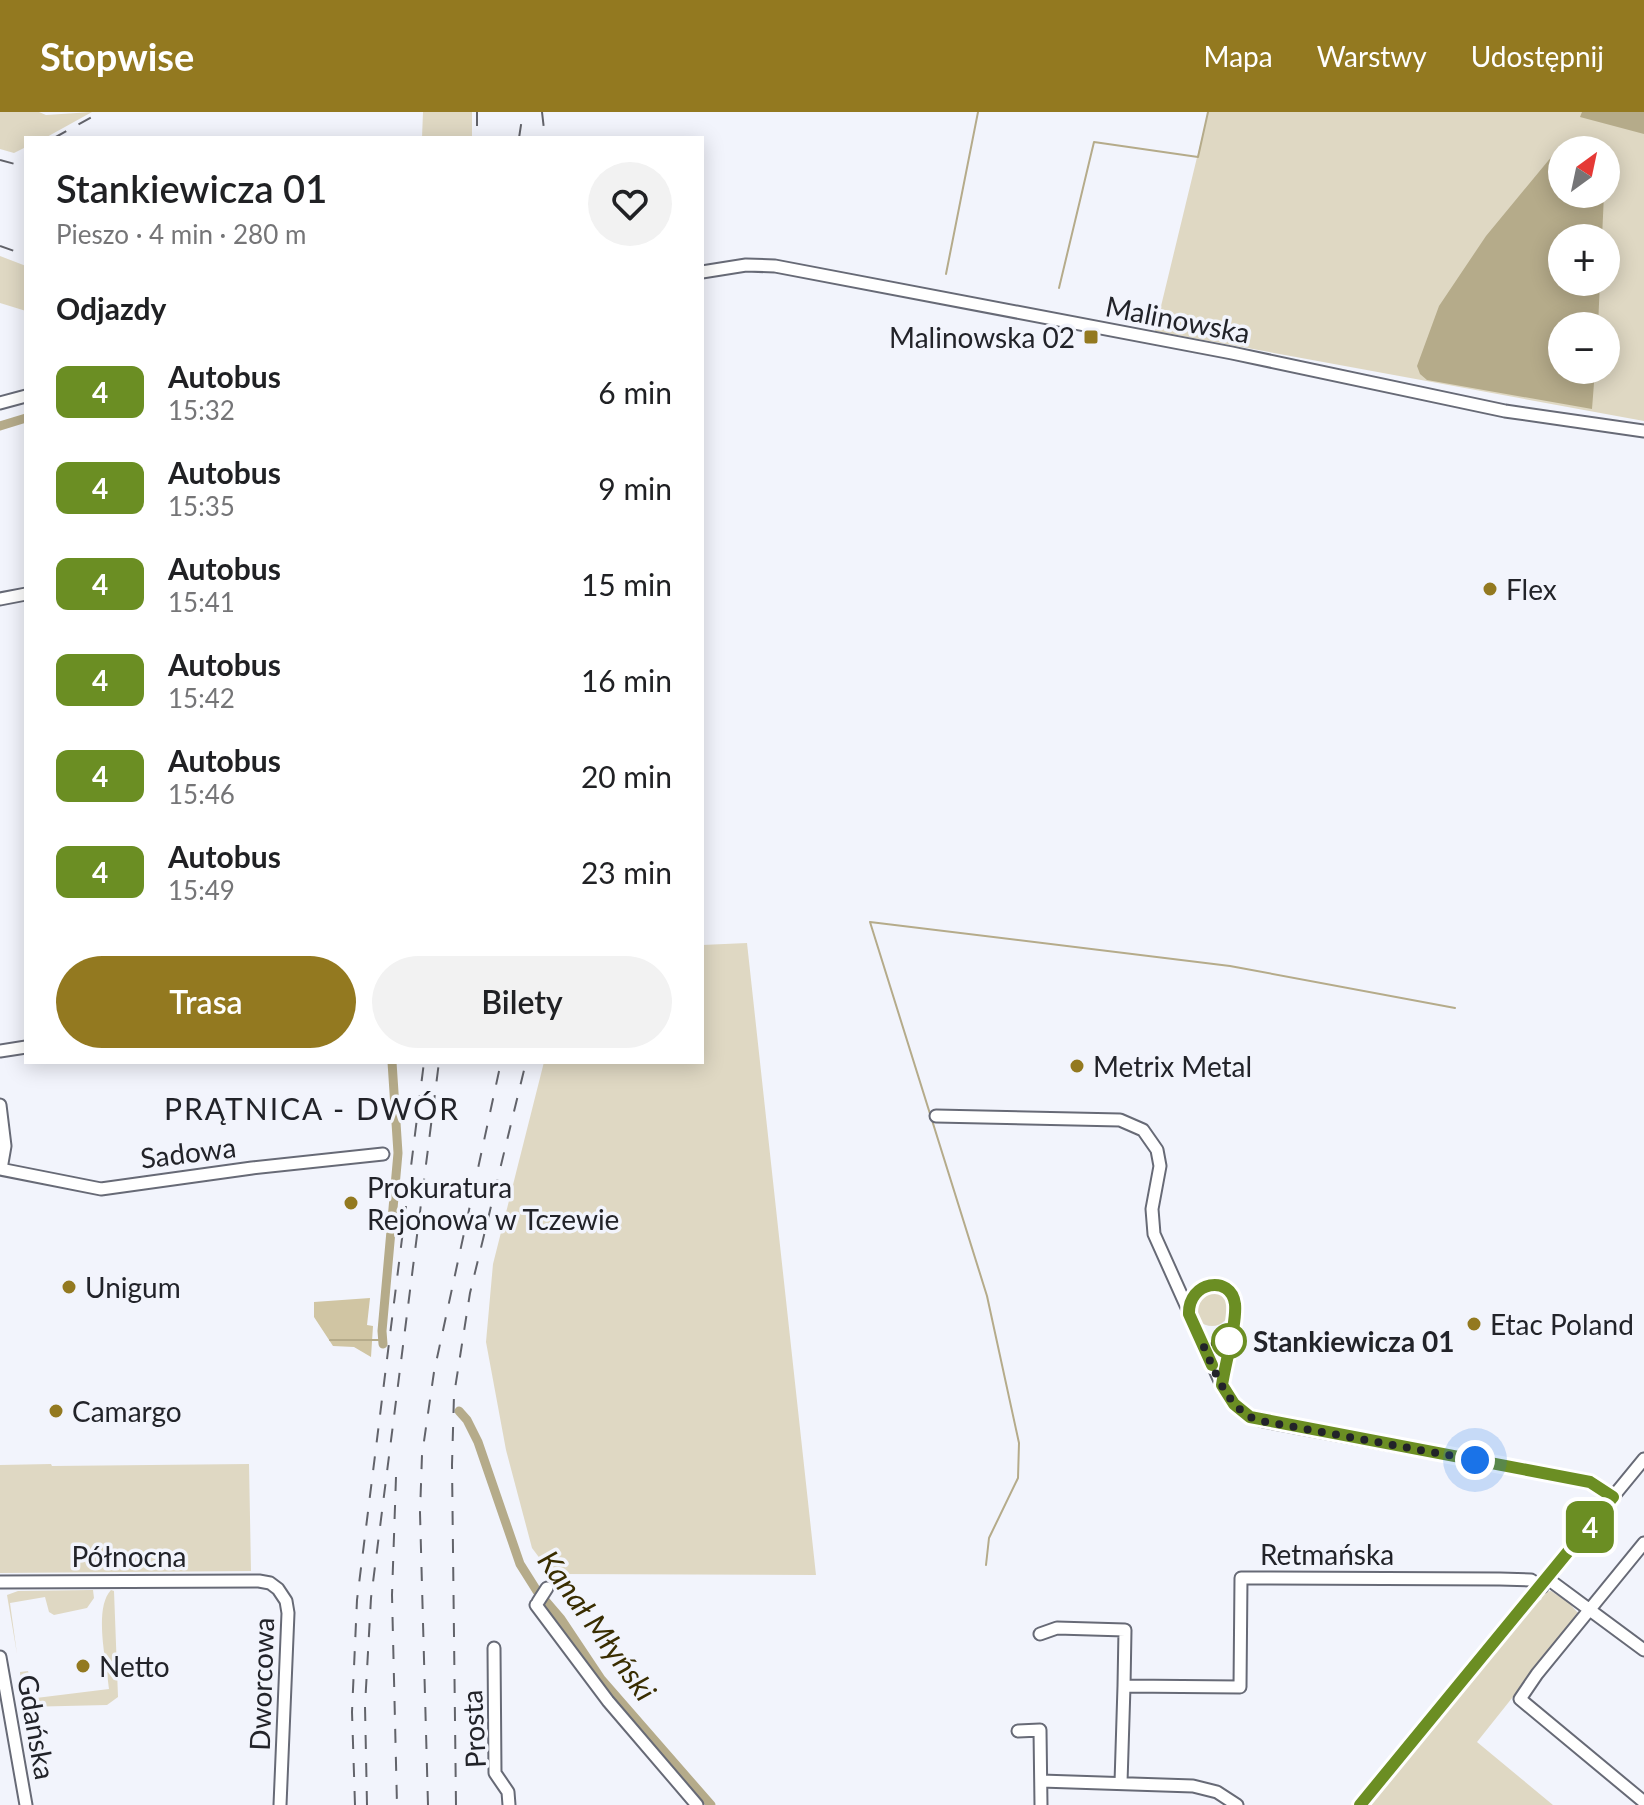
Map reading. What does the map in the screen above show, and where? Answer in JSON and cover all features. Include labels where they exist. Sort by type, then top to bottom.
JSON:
[{"type":"street","name":"Malinowska","points":[[704,272],[746,265],[775,266],[1232,353],[1449,400],[1644,431]]},
{"type":"street","points":[[0,403],[24,397]]},
{"type":"street","points":[[0,599],[24,594]]},
{"type":"street","points":[[0,1051],[24,1047]]},
{"type":"street","points":[[0,1105],[5,1146],[0,1169]]},
{"type":"street","points":[[936,1116],[1120,1120],[1132,1123],[1147,1133],[1155,1144],[1159,1161],[1152,1209],[1156,1243],[1224,1390],[1234,1404],[1250,1417],[1590,1482],[1613,1497]]},
{"type":"street","name":"Sadowa","points":[[0,1169],[101,1189],[383,1154]]},
{"type":"street","points":[[1360,1805],[1644,1459]]},
{"type":"street","points":[[1644,1543],[1520,1699],[1644,1802]]},
{"type":"street","name":"Retmańska","points":[[1124,1686],[1240,1687],[1241,1578],[1500,1579],[1545,1583]]},
{"type":"street","name":"Północna","points":[[0,1582],[259,1581]]},
{"type":"street","name":"Dworcowa","points":[[259,1581],[270,1583],[278,1589],[286,1601],[288,1613],[280,1805]]},
{"type":"street","points":[[1545,1583],[1644,1650]]},
{"type":"street","points":[[547,1588],[537,1604],[608,1701],[697,1805]]},
{"type":"street","points":[[1040,1634],[1057,1628],[1125,1630],[1121,1783]]},
{"type":"street","name":"Prosta","points":[[494,1648],[495,1773],[508,1792],[509,1805]]},
{"type":"street","name":"Gdańska","points":[[1,1663],[26,1805]]},
{"type":"street","points":[[1018,1731],[1040,1730],[1041,1805]]},
{"type":"street","points":[[1041,1781],[1201,1787],[1217,1792],[1237,1805]]},
{"type":"shaded area","points":[[0,112],[39,112],[46,115],[92,112],[49,136],[24,136],[24,148],[14,153],[0,149]]},
{"type":"shaded area","points":[[423,112],[472,112],[472,136],[422,136]]},
{"type":"shaded area","points":[[1208,112],[1644,112],[1644,421],[1155,331]]},
{"type":"shaded area","points":[[1582,112],[1644,112],[1644,134],[1580,117]]},
{"type":"shaded area","points":[[1548,161],[1548,208],[1603,208],[1603,224],[1548,224],[1548,296],[1599,296],[1599,312],[1548,312],[1548,384],[1594,384],[1592,409],[1427,380],[1420,374],[1417,366],[1439,306],[1486,236]]},
{"type":"shaded area","points":[[0,256],[24,265],[24,310],[0,303]]},
{"type":"shaded area","points":[[747,943],[816,1575],[562,1574],[562,1568],[547,1568],[532,1548],[506,1450],[486,1342],[493,1264],[543,1064],[704,1064],[704,945]]},
{"type":"shaded area","points":[[1212,1290],[1225,1295],[1230,1308],[1225,1321],[1212,1326],[1199,1321],[1194,1308],[1199,1295]]},
{"type":"shaded area","points":[[370,1298],[367,1325],[373,1326],[371,1357],[354,1347],[333,1346],[314,1317],[314,1302]]},
{"type":"shaded area","points":[[249,1464],[251,1571],[0,1573],[0,1465]]},
{"type":"shaded area","points":[[93,1590],[94,1598],[87,1608],[54,1615],[49,1612],[45,1597],[10,1603],[17,1654],[7,1595],[18,1591]]},
{"type":"shaded area","points":[[111,1590],[114,1591],[118,1697],[107,1705],[23,1707],[20,1672],[28,1671],[29,1674],[23,1676],[25,1691],[34,1692],[36,1698],[109,1689],[102,1623],[106,1599]]},
{"type":"shaded area","points":[[1551,1591],[1579,1614],[1477,1742],[1553,1805],[1369,1805],[1390,1775],[1430,1733],[1428,1729],[1541,1600],[1544,1592]]},
{"type":"waterway","points":[[946,274],[978,112]]},
{"type":"waterway","points":[[1059,288],[1094,142],[1198,157],[1208,112]]},
{"type":"waterway","name":"Kanał Młyński","points":[[0,426],[24,419]]},
{"type":"waterway","points":[[986,1565],[989,1538],[1018,1478],[1019,1443],[987,1296],[870,922],[1230,966],[1455,1008]]},
{"type":"waterway","name":"Kanał Młyński","points":[[383,1344],[398,1153],[392,1064]]},
{"type":"waterway","points":[[330,1340],[382,1340]]},
{"type":"waterway","name":"Kanał Młyński","points":[[459,1411],[478,1442],[520,1564],[537,1591],[561,1619],[601,1679],[711,1805]]},
{"type":"railway","points":[[58,136],[101,112]]},
{"type":"railway","points":[[477,112],[477,136]]},
{"type":"railway","points":[[519,136],[523,112]]},
{"type":"railway","points":[[542,112],[545,136]]},
{"type":"railway","points":[[0,160],[24,166]]},
{"type":"railway","points":[[0,246],[24,254]]},
{"type":"railway","points":[[355,1805],[352,1712],[357,1600],[424,1064]]},
{"type":"railway","points":[[367,1805],[365,1706],[371,1598],[439,1064]]},
{"type":"railway","points":[[428,1805],[420,1513],[422,1455],[434,1372],[501,1064]]},
{"type":"railway","points":[[456,1805],[454,1395],[470,1293],[526,1064]]},
{"type":"railway","points":[[396,1477],[392,1595],[397,1805]]},
{"type":"bus line","name":"4","points":[[1212,1365],[1189,1314],[1190,1301],[1206,1285],[1222,1287],[1233,1298],[1235,1305],[1222,1385],[1234,1404],[1250,1417],[1590,1482],[1613,1497],[1360,1805]]},
{"type":"place","name":"Malinowska 02","points":[[1091,337]]},
{"type":"place","name":"Flex","points":[[1490,589]]},
{"type":"place","name":"Metrix Metal","points":[[1077,1066]]},
{"type":"place","name":"Prokuratura Rejonowa w Tczewie","points":[[351,1203]]},
{"type":"place","name":"Unigum","points":[[69,1287]]},
{"type":"place","name":"Etac Poland","points":[[1474,1324]]},
{"type":"place","name":"Stankiewicza 01","points":[[1229,1341]]},
{"type":"place","name":"Camargo","points":[[56,1411]]},
{"type":"place","name":"Netto","points":[[83,1666]]},
{"type":"district","name":"PRĄTNICA - DWÓR","points":[[312,1108]]},
{"type":"route","points":[[1229,1341],[1203,1345],[1229,1397],[1239,1409],[1256,1420],[1475,1460]]}]
